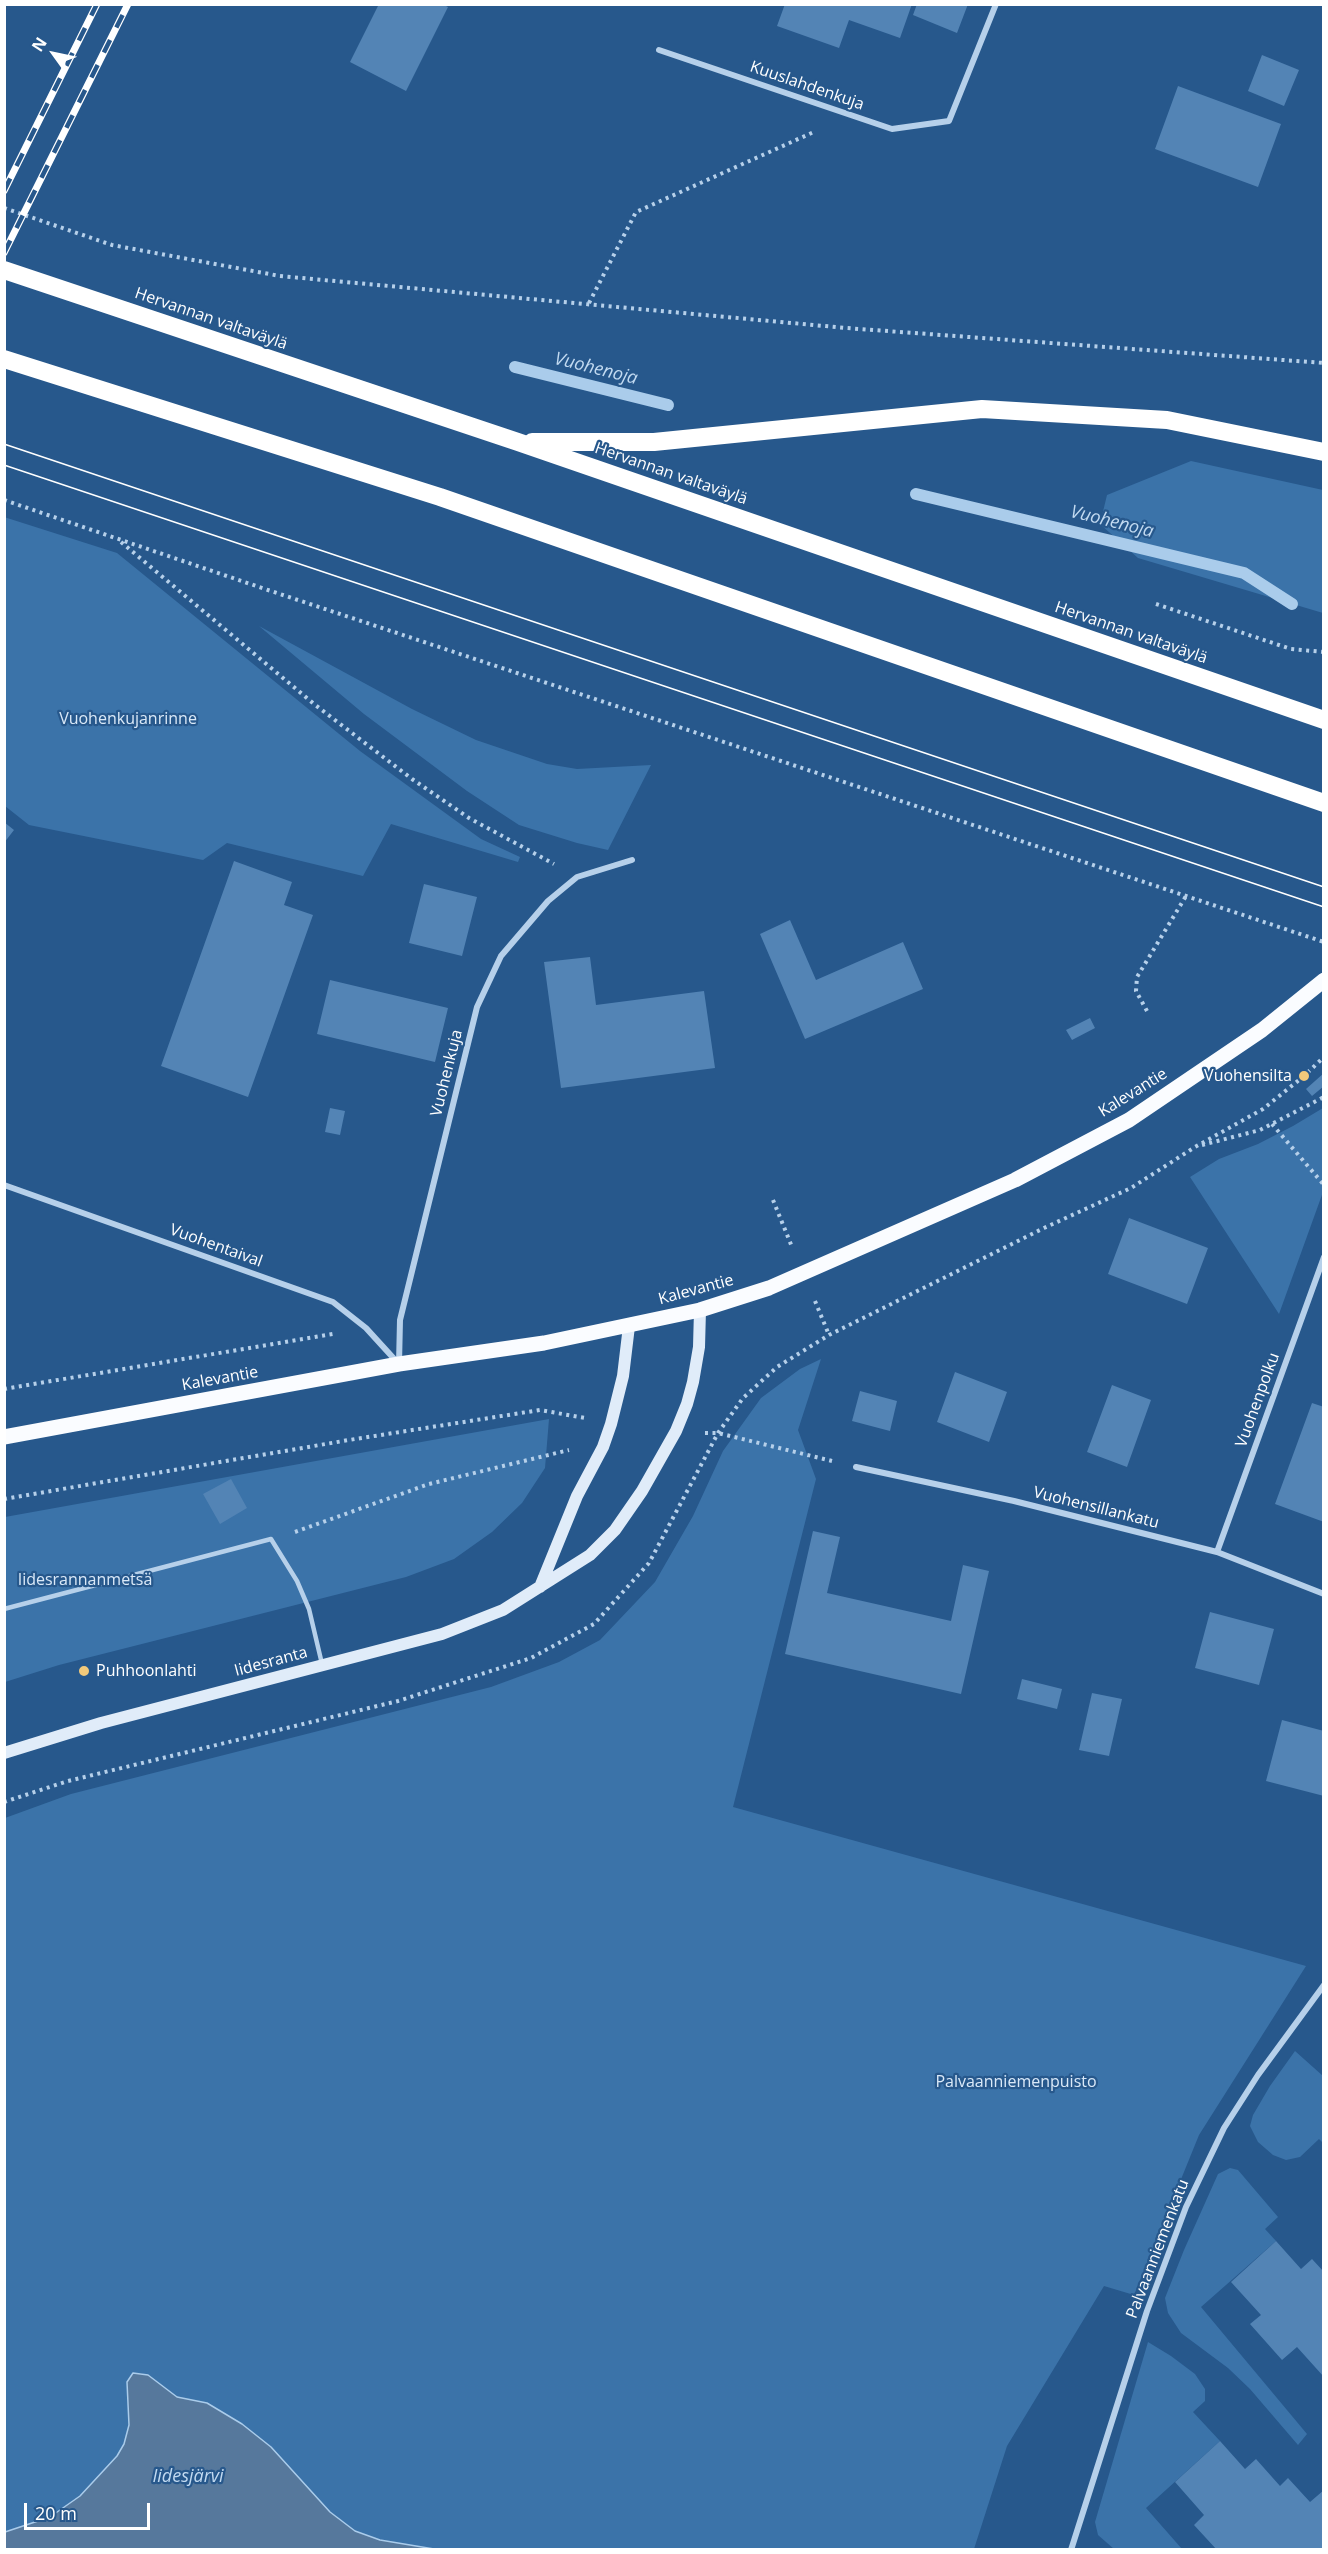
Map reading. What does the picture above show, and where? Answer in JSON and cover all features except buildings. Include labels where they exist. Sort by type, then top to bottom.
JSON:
[{"type":"highway","name":"Hervannan valtaväylä","points":[[4,270],[518,442],[1323,720]]},
{"type":"highway","points":[[4,358],[440,497],[1323,803]]},
{"type":"highway","points":[[518,442],[654,442],[982,410],[1167,420],[1323,452]]},
{"type":"main road","name":"Kalevantie","points":[[4,1437],[399,1364],[544,1343],[629,1326],[700,1310],[804,1274],[1015,1180],[1129,1120],[1262,1030],[1323,980]]},
{"type":"main road","name":"Iidesranta","points":[[4,1753],[101,1723],[442,1634],[503,1610],[540,1587],[590,1555],[615,1530],[642,1491],[676,1431],[687,1404],[699,1347],[700,1310]]},
{"type":"main road","points":[[540,1587],[577,1496],[603,1446],[611,1424],[623,1376],[629,1326]]},
{"type":"street","name":"Kuuslahdenkuja","points":[[659,50],[892,129],[949,121],[996,4]]},
{"type":"street","name":"Vuohenkuja","points":[[399,1364],[400,1320],[477,1007],[501,956],[548,901],[578,877],[632,861]]},
{"type":"street","name":"Vuohentaival","points":[[4,1185],[333,1302],[366,1328],[399,1364]]},
{"type":"street","name":"Vuohenpolku","points":[[1218,1552],[1323,1257]]},
{"type":"street","name":"Vuohensillankatu","points":[[856,1467],[1014,1501],[1218,1552],[1323,1594]]},
{"type":"street","name":"Palvaanniemenkatu","points":[[1071,2550],[1147,2311],[1186,2207],[1224,2128],[1258,2075],[1323,1985]]},
{"type":"lane","points":[[4,1609],[272,1539],[297,1581],[309,1609],[323,1665]]},
{"type":"path","points":[[589,303],[636,212],[851,114]]},
{"type":"path","points":[[4,208],[111,245],[280,276],[846,328],[1090,348],[1323,363]]},
{"type":"path","points":[[4,500],[1323,942]]},
{"type":"path","points":[[118,539],[314,704],[412,779],[469,818],[578,877]]},
{"type":"path","points":[[1156,604],[1291,649],[1323,652]]},
{"type":"path","points":[[1147,1011],[1136,991],[1137,977],[1186,896]]},
{"type":"path","points":[[718,1433],[743,1398],[777,1367],[829,1335],[1044,1228],[1131,1188],[1195,1147],[1263,1109],[1304,1076],[1323,1057]]},
{"type":"path","points":[[1195,1147],[1260,1130],[1323,1097]]},
{"type":"path","points":[[1272,1124],[1323,1185]]},
{"type":"path","points":[[4,1389],[366,1328]]},
{"type":"path","points":[[4,1499],[540,1410],[611,1424]]},
{"type":"path","points":[[676,1431],[718,1433],[856,1467]]},
{"type":"path","points":[[272,1539],[429,1484],[580,1447]]},
{"type":"green space","points":[[1191,461],[1323,490],[1323,613],[1138,558],[1100,524],[1107,495]]},
{"type":"green space","name":"Vuohenkujanrinne","points":[[4,517],[117,553],[360,751],[481,839],[520,857],[518,862],[391,824],[363,876],[227,843],[203,860],[29,825],[5,806]]},
{"type":"green space","points":[[259,626],[412,709],[476,740],[547,764],[577,769],[651,765],[608,850],[519,825],[467,791],[364,714]]},
{"type":"green space","points":[[1323,1108],[1323,1192],[1279,1314],[1190,1177],[1219,1159],[1258,1144]]},
{"type":"green space","name":"Palvaanniemenpuisto","points":[[821,1359],[798,1430],[816,1479],[733,1807],[1306,1966],[1199,2135],[1134,2295],[1104,2286],[1007,2446],[974,2549],[434,2550],[380,2540],[355,2531],[330,2512],[271,2447],[242,2424],[207,2403],[177,2397],[148,2375],[139,2373],[133,2373],[127,2382],[129,2425],[124,2444],[117,2456],[80,2496],[50,2517],[5,2532],[5,1818],[71,1794],[491,1687],[559,1662],[600,1640],[655,1582],[693,1516],[723,1451],[761,1398],[800,1369]]},
{"type":"green space","name":"Iidesrannanmetsä","points":[[549,1419],[545,1468],[522,1503],[492,1532],[454,1559],[406,1577],[59,1665],[5,1682],[5,1517]]},
{"type":"green space","points":[[1295,2051],[1323,2076],[1323,2143],[1319,2139],[1300,2157],[1286,2160],[1273,2155],[1258,2142],[1250,2126],[1253,2115],[1270,2086]]},
{"type":"green space","points":[[1230,2168],[1238,2170],[1278,2217],[1265,2229],[1276,2241],[1201,2307],[1307,2434],[1298,2445],[1250,2389],[1228,2368],[1181,2333],[1168,2313],[1165,2298],[1184,2250],[1218,2174]]},
{"type":"green space","points":[[1148,2342],[1195,2374],[1205,2389],[1205,2401],[1193,2412],[1220,2441],[1146,2508],[1182,2549],[1114,2549],[1098,2535],[1095,2522]]},
{"type":"water","name":"Iidesjärvi","points":[[133,2373],[148,2375],[177,2397],[207,2403],[242,2424],[271,2447],[330,2512],[355,2531],[380,2540],[434,2549],[5,2549],[5,2532],[50,2517],[80,2496],[117,2456],[124,2444],[129,2425],[127,2382]]},
{"type":"waterway","name":"Vuohenoja","points":[[515,367],[668,405]]},
{"type":"waterway","name":"Vuohenoja","points":[[916,494],[1244,573],[1292,604]]},
{"type":"tram line","points":[[4,444],[1324,887]]},
{"type":"tram line","points":[[4,465],[1324,907]]},
{"type":"railway","points":[[4,191],[97,4]]},
{"type":"railway","points":[[4,253],[128,4]]},
{"type":"place","name":"Vuohensilta","points":[[1304,1076]]},
{"type":"place","name":"Puhhoonlahti","points":[[84,1671]]}]
